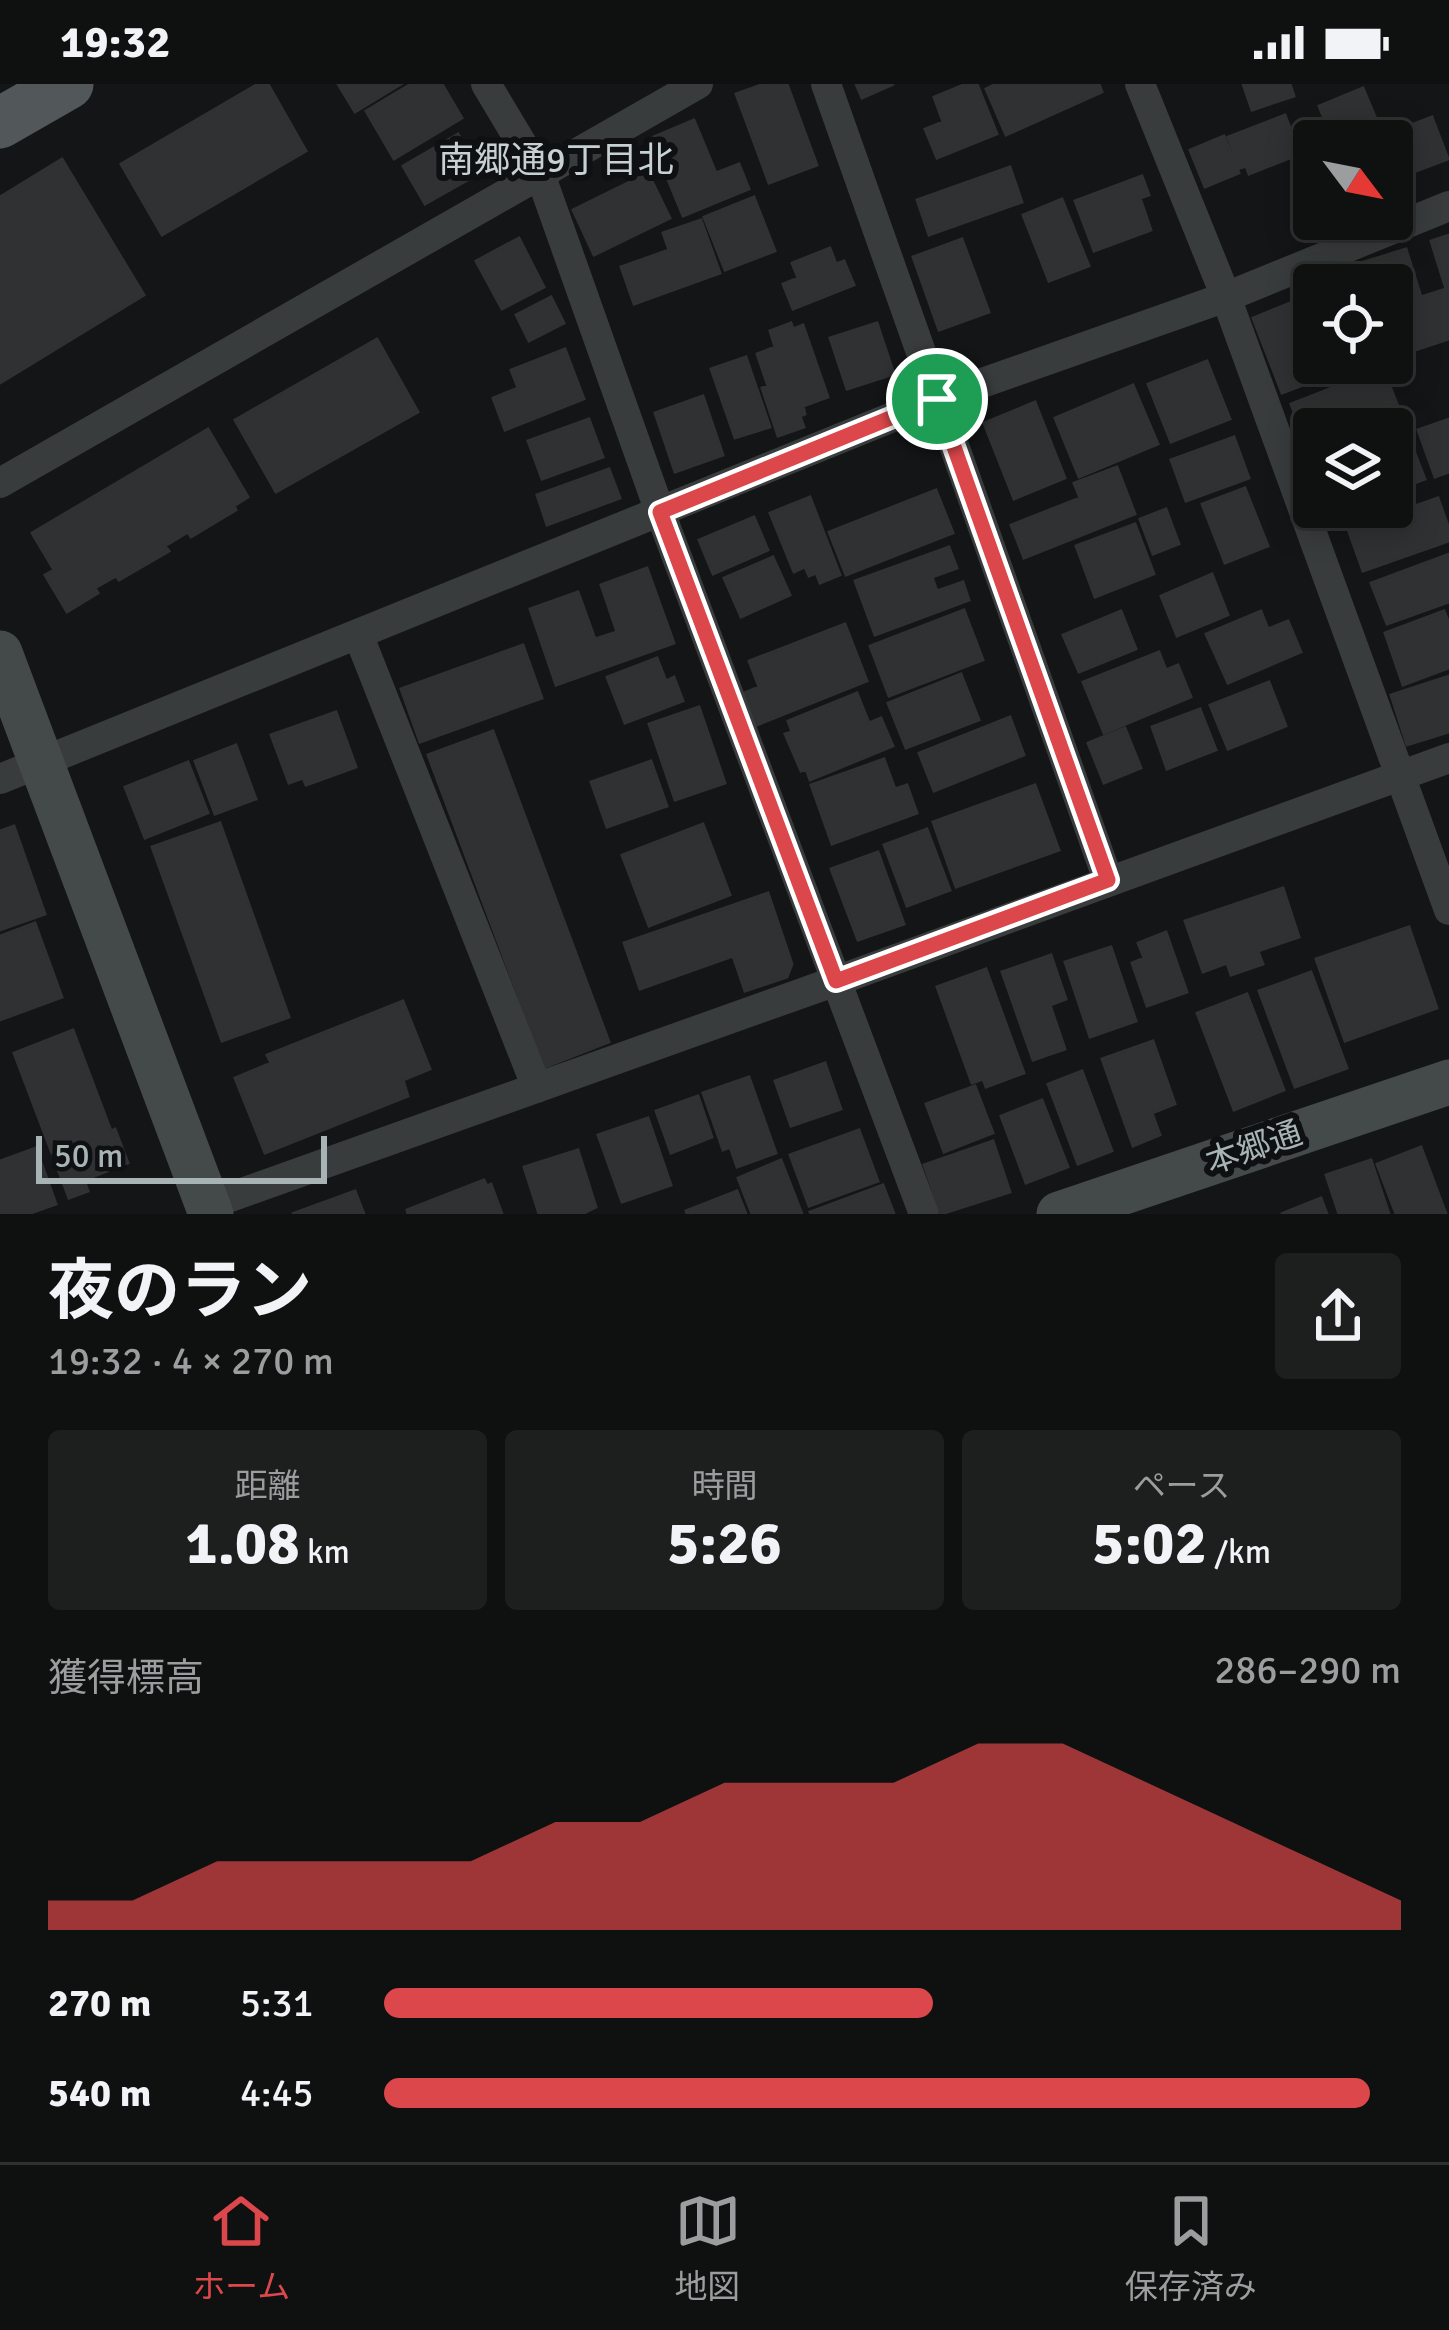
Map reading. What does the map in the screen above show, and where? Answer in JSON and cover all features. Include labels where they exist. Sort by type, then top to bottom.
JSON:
[{"type":"main road","points":[[0,123],[68,84]]},
{"type":"street","points":[[486,84],[540,174],[660,512],[924,1214]]},
{"type":"street","points":[[0,483],[698,84]]},
{"type":"street","points":[[826,84],[1108,880]]},
{"type":"street","points":[[1139,84],[1226,297],[1449,910]]},
{"type":"street","points":[[0,779],[937,399],[1226,297],[1449,206]]},
{"type":"street","points":[[358,634],[537,1088]]},
{"type":"street","points":[[0,653],[209,1210],[1449,758]]},
{"type":"street","name":"本郷通","points":[[1059,1214],[1449,1082]]},
{"type":"building","points":[[258,84],[268,84],[306,151],[162,235],[121,164]]},
{"type":"building","points":[[338,84],[401,84],[355,112]]},
{"type":"building","points":[[411,84],[442,84],[462,118],[394,159],[366,111]]},
{"type":"building","points":[[764,84],[787,84],[817,165],[769,183],[736,94]]},
{"type":"building","points":[[856,84],[894,84],[862,98]]},
{"type":"building","points":[[977,84],[997,134],[937,158],[925,129],[943,122],[934,97]]},
{"type":"building","points":[[996,84],[1099,84],[1102,92],[1006,135],[986,89]]},
{"type":"building","points":[[1243,84],[1290,84],[1294,96],[1252,110]]},
{"type":"building","points":[[1363,88],[1376,119],[1325,120],[1319,106]]},
{"type":"building","points":[[1285,115],[1293,136],[1293,157],[1249,174],[1246,166],[1240,168],[1228,137]]},
{"type":"building","points":[[1432,117],[1448,159],[1413,172],[1413,124]]},
{"type":"building","points":[[694,120],[716,173],[739,164],[749,189],[683,216],[651,138]]},
{"type":"building","points":[[458,134],[480,173],[425,204],[403,166]]},
{"type":"building","points":[[1224,136],[1239,173],[1205,187],[1190,150]]},
{"type":"building","points":[[62,159],[144,295],[0,383],[0,197]]},
{"type":"building","points":[[1010,167],[1022,202],[929,235],[917,200]]},
{"type":"building","points":[[648,173],[670,218],[594,255],[573,210]]},
{"type":"building","points":[[1142,176],[1149,195],[1140,198],[1151,230],[1094,251],[1075,201]]},
{"type":"building","points":[[754,197],[775,251],[725,270],[704,217]]},
{"type":"building","points":[[1062,199],[1089,266],[1049,281],[1023,215]]},
{"type":"building","points":[[701,220],[720,273],[634,304],[621,267],[669,250],[663,233]]},
{"type":"building","points":[[1449,235],[1449,339],[1413,351],[1413,271],[1421,297],[1446,289],[1431,241]]},
{"type":"building","points":[[519,238],[544,287],[502,309],[476,261]]},
{"type":"building","points":[[962,239],[989,312],[939,330],[913,257]]},
{"type":"building","points":[[830,248],[836,264],[844,261],[854,285],[793,309],[783,284],[798,278],[792,263]]},
{"type":"building","points":[[1406,249],[1411,264],[1365,264],[1364,262]]},
{"type":"building","points":[[551,297],[564,323],[529,341],[516,315]]},
{"type":"building","points":[[1290,303],[1293,384],[1306,384],[1282,393],[1253,318]]},
{"type":"building","points":[[791,323],[793,329],[803,325],[828,397],[803,406],[804,427],[778,436],[757,354],[775,347],[770,331]]},
{"type":"building","points":[[877,323],[894,374],[847,389],[830,338]]},
{"type":"building","points":[[377,339],[418,412],[276,492],[235,420]]},
{"type":"building","points":[[565,349],[584,399],[505,430],[493,398],[518,388],[511,370]]},
{"type":"building","points":[[746,357],[770,427],[735,438],[711,369]]},
{"type":"building","points":[[1207,361],[1230,419],[1171,442],[1148,384]]},
{"type":"building","points":[[1342,384],[1389,384],[1399,408],[1293,409],[1291,404]]},
{"type":"building","points":[[1133,385],[1158,444],[1079,477],[1055,418]]},
{"type":"building","points":[[703,396],[723,455],[675,472],[655,413]]},
{"type":"building","points":[[1035,402],[1065,478],[1014,499],[984,423]]},
{"type":"building","points":[[589,419],[603,457],[542,479],[528,441]]},
{"type":"building","points":[[1449,419],[1449,472],[1435,477],[1418,430]]},
{"type":"building","points":[[208,429],[248,497],[234,506],[236,510],[191,537],[188,532],[165,546],[169,551],[95,588],[98,593],[67,612],[45,575],[54,570],[32,533]]},
{"type":"building","points":[[1234,437],[1249,478],[1186,501],[1171,460]]},
{"type":"building","points":[[1413,448],[1425,479],[1413,483]]},
{"type":"building","points":[[1117,467],[1135,514],[1024,558],[1011,525],[1080,498],[1074,483]]},
{"type":"building","points":[[609,469],[620,498],[547,525],[537,495]]},
{"type":"building","points":[[1245,488],[1268,546],[1225,563],[1202,504]]},
{"type":"building","points":[[936,490],[953,533],[846,575],[829,532]]},
{"type":"building","points":[[810,497],[840,575],[820,583],[816,573],[809,576],[805,567],[794,572],[770,513]]},
{"type":"building","points":[[1438,498],[1449,541],[1363,571],[1348,528],[1413,528],[1413,507]]},
{"type":"building","points":[[1166,509],[1179,544],[1153,554],[1140,519]]},
{"type":"building","points":[[754,517],[768,550],[713,574],[699,540]]},
{"type":"building","points":[[1135,524],[1154,574],[1095,597],[1076,546]]},
{"type":"building","points":[[949,547],[957,568],[932,577],[937,591],[963,582],[969,600],[875,635],[855,581]]},
{"type":"building","points":[[1449,554],[1449,602],[1387,624],[1371,583]]},
{"type":"building","points":[[773,557],[790,595],[741,617],[724,578]]},
{"type":"building","points":[[647,568],[674,643],[556,685],[530,609],[578,592],[595,639],[617,632],[601,585]]},
{"type":"building","points":[[1212,574],[1228,615],[1177,636],[1161,596]]},
{"type":"building","points":[[964,610],[983,660],[889,696],[870,646]]},
{"type":"building","points":[[1121,611],[1136,649],[1079,672],[1063,635]]},
{"type":"building","points":[[1261,611],[1268,629],[1288,621],[1301,652],[1228,683],[1206,634]]},
{"type":"building","points":[[1444,611],[1449,623],[1449,668],[1403,685],[1385,633]]},
{"type":"building","points":[[845,624],[867,681],[757,725],[744,693],[759,687],[749,661]]},
{"type":"building","points":[[523,645],[542,698],[420,742],[401,689]]},
{"type":"building","points":[[1159,652],[1166,670],[1178,665],[1191,697],[1104,733],[1083,682]]},
{"type":"building","points":[[657,658],[666,681],[674,677],[683,701],[625,723],[607,677]]},
{"type":"building","points":[[961,674],[979,720],[906,748],[888,703]]},
{"type":"building","points":[[1449,676],[1449,732],[1407,745],[1391,695]]},
{"type":"building","points":[[1269,682],[1286,726],[1228,749],[1210,705]]},
{"type":"building","points":[[857,693],[869,723],[881,718],[893,746],[810,780],[806,769],[801,771],[785,734],[792,732],[788,721]]},
{"type":"building","points":[[699,707],[725,783],[675,800],[649,724]]},
{"type":"building","points":[[1200,709],[1216,750],[1167,769],[1152,727]]},
{"type":"building","points":[[336,712],[356,767],[306,785],[303,778],[289,783],[271,735]]},
{"type":"building","points":[[1010,717],[1024,755],[934,791],[919,753]]},
{"type":"building","points":[[1125,728],[1141,768],[1104,783],[1088,743]]},
{"type":"building","points":[[493,731],[609,1042],[545,1067],[428,755]]},
{"type":"building","points":[[236,745],[256,799],[215,814],[195,761]]},
{"type":"building","points":[[884,759],[895,789],[907,785],[917,813],[832,844],[811,785]]},
{"type":"building","points":[[651,761],[667,806],[607,827],[591,782]]},
{"type":"building","points":[[188,762],[208,813],[145,838],[125,787]]},
{"type":"building","points":[[1035,785],[1059,850],[956,887],[933,822]]},
{"type":"building","points":[[220,823],[289,1017],[222,1041],[152,847]]},
{"type":"building","points":[[703,824],[730,895],[649,926],[622,855]]},
{"type":"building","points":[[14,826],[45,914],[0,930],[0,831]]},
{"type":"building","points":[[927,829],[950,890],[907,906],[884,845]]},
{"type":"building","points":[[878,852],[904,924],[858,940],[831,869]]},
{"type":"building","points":[[1283,888],[1299,937],[1258,951],[1263,964],[1231,975],[1227,963],[1203,972],[1185,921]]},
{"type":"building","points":[[768,893],[792,964],[787,977],[745,991],[733,956],[640,989],[624,943]]},
{"type":"building","points":[[35,923],[62,997],[0,1020],[0,936]]},
{"type":"building","points":[[1409,927],[1437,1008],[1345,1041],[1316,959]]},
{"type":"building","points":[[1166,932],[1187,992],[1147,1006],[1132,963],[1144,958],[1138,943]]},
{"type":"building","points":[[1111,947],[1136,1021],[1090,1037],[1065,962]]},
{"type":"building","points":[[1051,955],[1066,999],[1050,1005],[1065,1049],[1033,1060],[1002,972]]},
{"type":"building","points":[[986,969],[1024,1073],[986,1087],[983,1079],[972,1083],[937,987]]},
{"type":"building","points":[[1311,972],[1347,1068],[1295,1087],[1259,991]]},
{"type":"building","points":[[1247,994],[1284,1090],[1234,1110],[1197,1013]]},
{"type":"building","points":[[403,1001],[430,1069],[403,1080],[408,1096],[265,1153],[235,1078],[271,1063],[267,1055]]},
{"type":"building","points":[[73,1030],[128,1163],[84,1180],[88,1191],[69,1198],[14,1053]]},
{"type":"building","points":[[1153,1041],[1175,1104],[1152,1113],[1160,1135],[1133,1146],[1102,1059]]},
{"type":"building","points":[[825,1063],[841,1109],[791,1126],[775,1081]]},
{"type":"building","points":[[1082,1071],[1112,1151],[1078,1164],[1048,1084]]},
{"type":"building","points":[[749,1077],[776,1153],[737,1167],[730,1147],[723,1150],[703,1093]]},
{"type":"building","points":[[975,1086],[993,1133],[944,1152],[926,1104]]},
{"type":"building","points":[[698,1096],[712,1137],[671,1153],[656,1111]]},
{"type":"building","points":[[1042,1100],[1068,1167],[1026,1183],[1001,1116]]},
{"type":"building","points":[[648,1118],[671,1185],[622,1202],[598,1135]]},
{"type":"building","points":[[859,1130],[878,1181],[809,1206],[790,1155]]},
{"type":"building","points":[[993,1141],[1010,1192],[941,1214],[924,1165]]},
{"type":"building","points":[[1421,1147],[1446,1214],[1396,1214],[1377,1164]]},
{"type":"building","points":[[36,1148],[56,1204],[28,1214],[0,1214],[0,1161]]},
{"type":"building","points":[[578,1150],[596,1207],[582,1214],[539,1214],[524,1167]]},
{"type":"building","points":[[781,1160],[802,1214],[752,1214],[738,1178]]},
{"type":"building","points":[[1371,1160],[1389,1214],[1339,1214],[1326,1175]]},
{"type":"building","points":[[484,1180],[487,1186],[491,1184],[502,1214],[408,1214],[407,1210]]},
{"type":"building","points":[[883,1185],[894,1214],[810,1212]]},
{"type":"building","points":[[355,1191],[364,1214],[292,1214]]},
{"type":"building","points":[[737,1191],[746,1214],[687,1214],[686,1211]]},
{"type":"building","points":[[1321,1198],[1327,1214],[1281,1214]]},
{"type":"district","name":"南郷通9丁目北","points":[[556,160]]},
{"type":"route","points":[[937,399],[1108,880],[836,981],[660,512],[937,399]]}]
